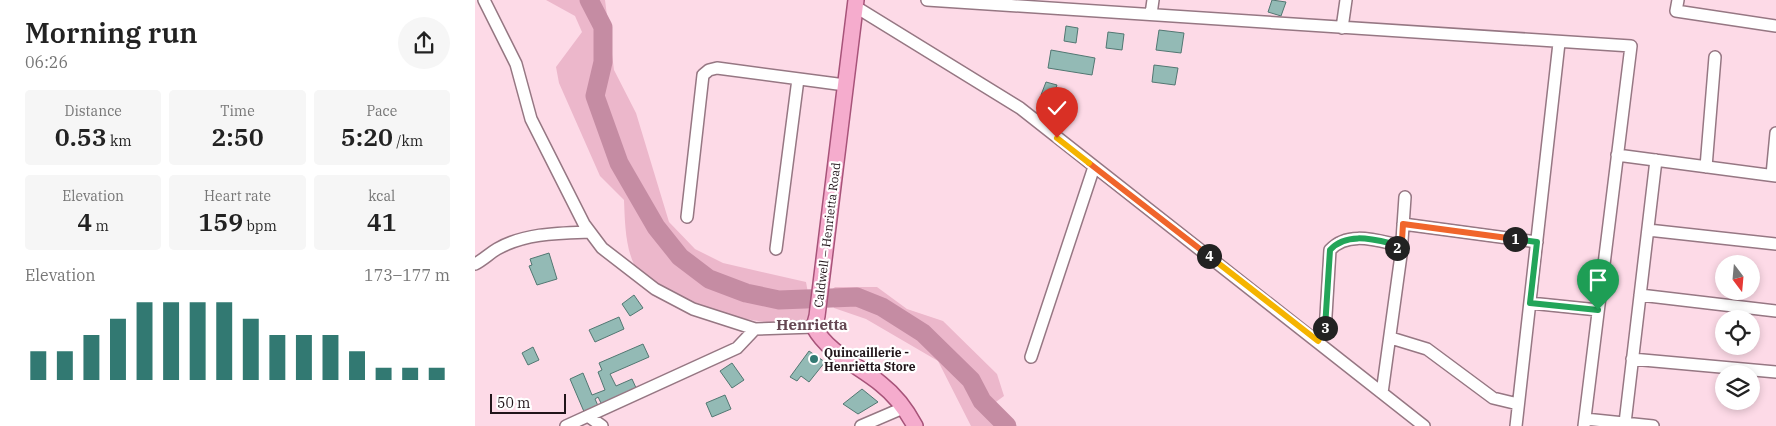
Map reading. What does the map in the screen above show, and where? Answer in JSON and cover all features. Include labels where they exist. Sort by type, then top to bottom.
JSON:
[{"type":"main road","name":"Caldwell – Henrietta Road","points":[[816,322],[856,4]]},
{"type":"main road","points":[[816,322],[819,336],[832,349],[882,385],[903,408],[915,426]]},
{"type":"street","points":[[484,0],[516,64],[531,119],[589,232],[608,253],[655,289],[693,309],[755,329],[816,322]]},
{"type":"street","points":[[927,0],[1631,46],[1584,422],[1653,426]]},
{"type":"street","points":[[1151,14],[1153,0]]},
{"type":"street","points":[[1342,28],[1346,0]]},
{"type":"street","points":[[1678,0],[1676,11],[1776,26]]},
{"type":"street","points":[[856,4],[1020,108],[1424,426]]},
{"type":"street","points":[[1516,426],[1559,42]]},
{"type":"street","points":[[1706,167],[1715,57]]},
{"type":"street","points":[[687,217],[703,75],[709,70],[717,68],[845,85]]},
{"type":"street","points":[[776,250],[798,79]]},
{"type":"street","points":[[1617,155],[1774,175],[1776,133]]},
{"type":"street","points":[[1625,423],[1656,160]]},
{"type":"street","points":[[1031,357],[1094,167]]},
{"type":"street","points":[[1382,393],[1401,256],[1405,197]]},
{"type":"street","points":[[1403,224],[1537,242]]},
{"type":"street","points":[[1647,230],[1776,244]]},
{"type":"street","points":[[475,264],[513,241],[557,234],[589,232]]},
{"type":"street","points":[[1318,341],[1325,332],[1330,250],[1336,243],[1350,238],[1374,239],[1394,244],[1401,256]]},
{"type":"street","points":[[1640,294],[1776,311]]},
{"type":"street","points":[[1530,303],[1598,310]]},
{"type":"street","points":[[566,426],[737,348],[755,329]]},
{"type":"street","points":[[1391,338],[1427,350],[1493,398],[1518,404]]},
{"type":"street","points":[[1632,360],[1776,372]]},
{"type":"street","points":[[861,426],[903,408]]},
{"type":"street","points":[[588,416],[602,426]]},
{"type":"shaded area","points":[[546,0],[605,0],[614,70],[636,113],[669,222],[695,249],[723,263],[806,282],[810,304],[807,321],[792,323],[769,322],[736,317],[674,294],[647,280],[640,274],[631,258],[624,200],[600,176],[559,83],[556,67],[582,32],[575,16]]},
{"type":"shaded area","points":[[835,287],[877,287],[907,309],[943,321],[997,374],[1004,396],[985,410],[997,426],[971,426],[938,361],[866,319],[834,308],[829,292]]},
{"type":"building","points":[[1272,0],[1286,2],[1281,16],[1268,12]]},
{"type":"building","points":[[1066,26],[1078,28],[1076,43],[1064,41]]},
{"type":"building","points":[[1159,30],[1184,33],[1181,53],[1156,50]]},
{"type":"building","points":[[1108,32],[1124,34],[1122,50],[1106,48]]},
{"type":"building","points":[[1051,50],[1095,58],[1092,75],[1048,68]]},
{"type":"building","points":[[1154,65],[1178,68],[1175,85],[1152,82]]},
{"type":"building","points":[[1046,82],[1057,85],[1052,98],[1041,95]]},
{"type":"building","points":[[549,253],[557,279],[537,285],[529,266],[532,265],[530,259]]},
{"type":"building","points":[[634,295],[643,308],[630,316],[622,304]]},
{"type":"building","points":[[619,317],[624,329],[595,342],[589,330]]},
{"type":"building","points":[[643,344],[649,357],[610,374],[616,386],[632,379],[637,390],[602,405],[598,397],[595,399],[599,408],[585,414],[570,379],[583,373],[592,395],[605,390],[598,372],[602,370],[599,363]]},
{"type":"building","points":[[533,347],[539,360],[528,365],[522,353]]},
{"type":"building","points":[[809,351],[825,362],[809,382],[801,376],[797,381],[790,377]]},
{"type":"building","points":[[732,363],[744,380],[732,388],[720,371]]},
{"type":"building","points":[[862,389],[878,402],[858,414],[843,404]]},
{"type":"building","points":[[725,395],[731,409],[712,417],[706,403]]},
{"type":"waterway","points":[[589,0],[603,27],[603,62],[595,96],[619,163],[656,227],[680,257],[709,279],[746,293],[779,300],[857,297],[882,307],[923,333],[971,380],[982,401],[1007,426]]},
{"type":"place","name":"Quincaillerie - Henrietta Store","points":[[814,359]]},
{"type":"district","name":"Henrietta","points":[[812,324]]},
{"type":"route","points":[[1057,138],[1318,341],[1325,332],[1330,250],[1336,243],[1350,238],[1374,239],[1394,244],[1401,256],[1403,224],[1537,242],[1530,303],[1598,310]]}]
